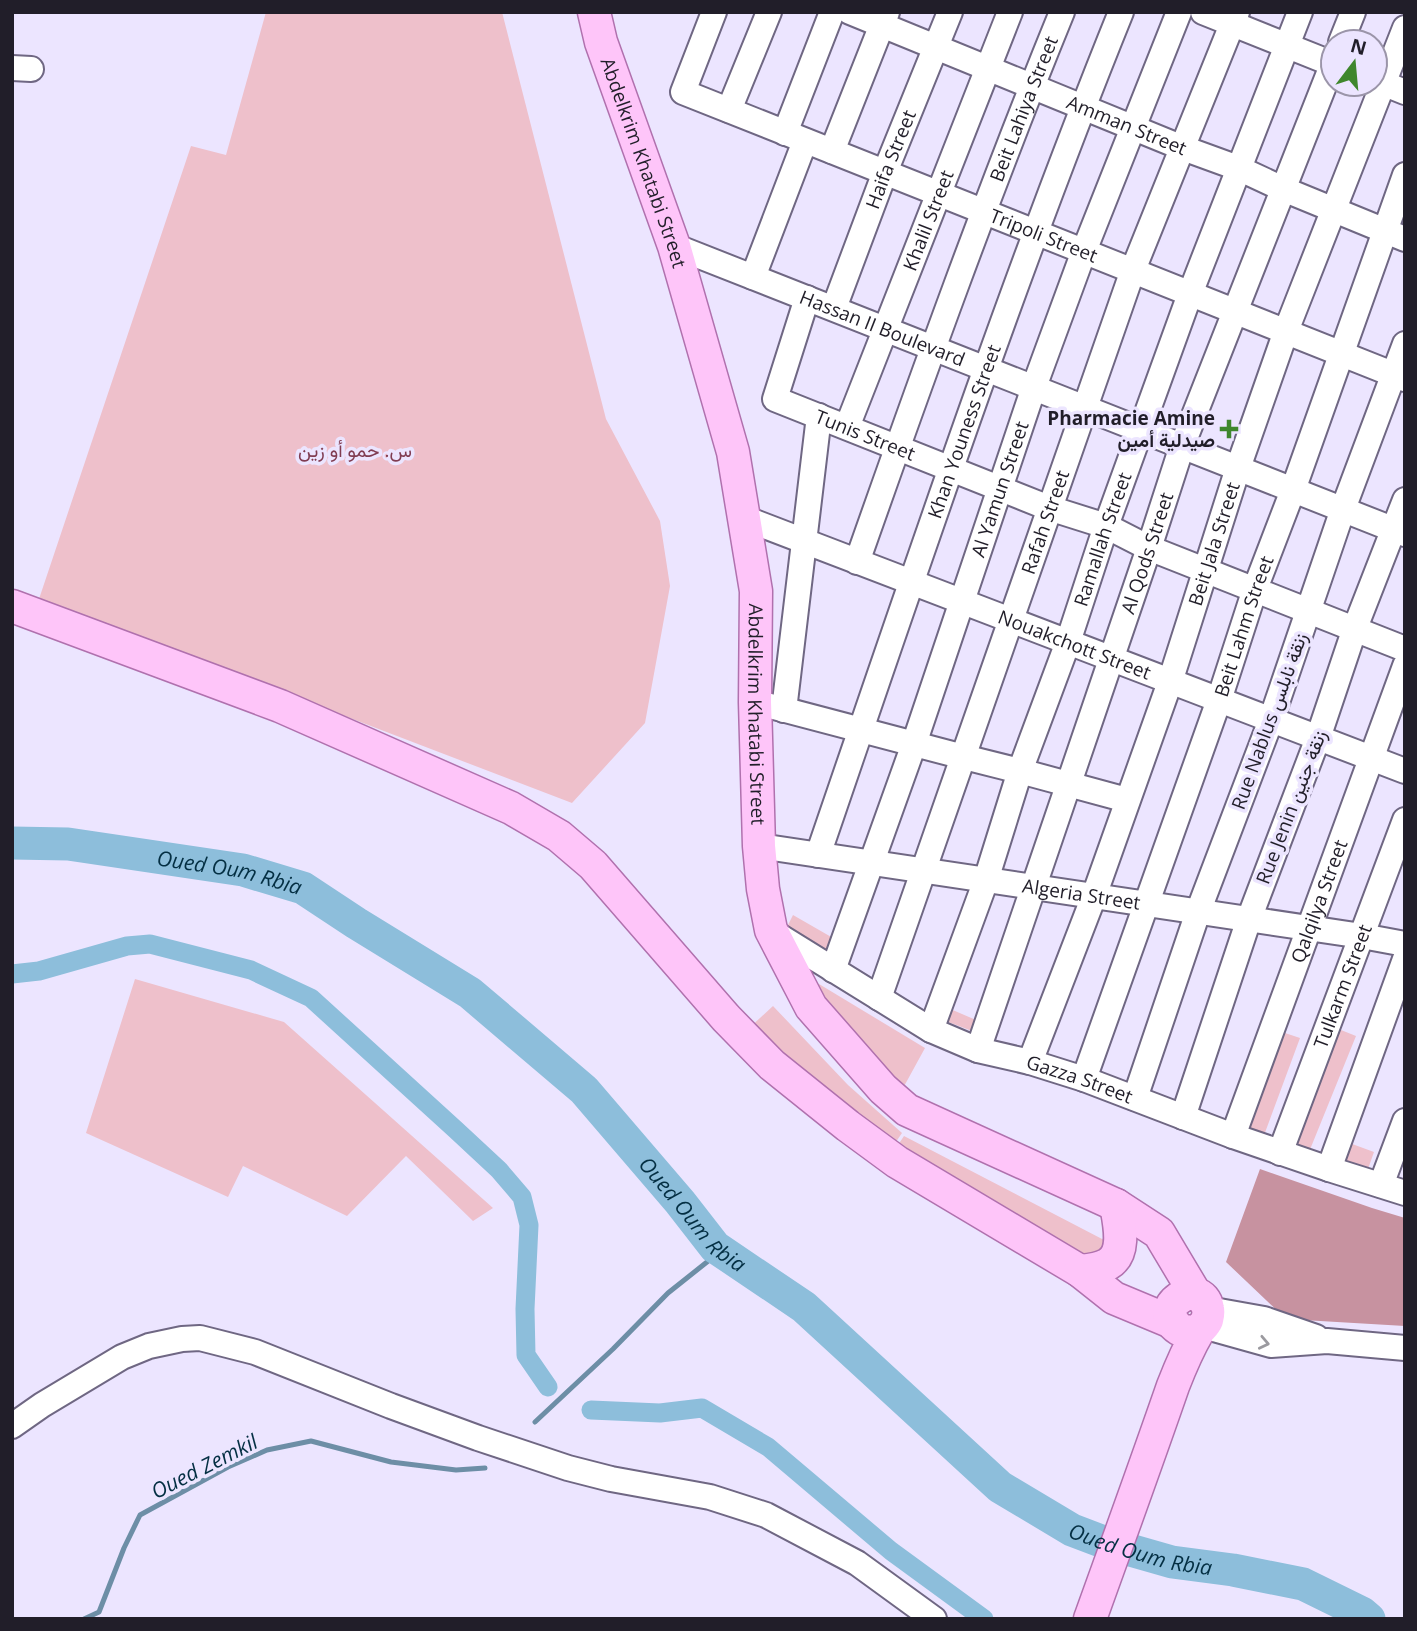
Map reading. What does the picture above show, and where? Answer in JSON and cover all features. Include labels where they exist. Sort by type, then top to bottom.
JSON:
[{"type":"main road","name":"Abdelkrim Khatabi Street","points":[[583,12],[598,27],[674,246],[733,452],[756,591],[770,706],[758,846],[771,930],[811,1007],[883,1089],[907,1110],[1125,1212],[1159,1233],[1189,1314]]},
{"type":"main road","points":[[12,606],[280,706],[511,808],[559,836],[593,865],[726,1018],[772,1065],[848,1126],[897,1162],[1082,1273],[1116,1276],[1189,1314],[1180,1369],[1090,1619]]},
{"type":"main road","points":[[1082,1273],[1111,1263],[1115,1258],[1125,1212]]},
{"type":"street","name":"Tripoli Street","points":[[714,12],[683,92],[1399,376]]},
{"type":"street","points":[[729,110],[769,12]]},
{"type":"street","points":[[753,277],[832,12]]},
{"type":"street","name":"Amman Street","points":[[850,12],[885,19],[936,47],[1182,148],[1238,168],[1394,234]]},
{"type":"street","name":"Haifa Street","points":[[834,308],[885,172],[950,12]]},
{"type":"street","name":"Khalil Street","points":[[847,427],[1010,12]]},
{"type":"street","name":"Beit Lahiya Street","points":[[857,562],[983,211],[1062,12]]},
{"type":"street","name":"Khan Youness Street","points":[[818,855],[950,468],[1035,231],[1121,12]]},
{"type":"street","name":"Al Yamun Street","points":[[833,970],[914,744],[1034,387],[1084,251],[1179,12]]},
{"type":"street","points":[[1203,12],[1235,18],[1287,46],[1319,58]]},
{"type":"street","name":"Ramallah Street","points":[[930,1030],[986,880],[1020,771],[1190,294],[1300,12]]},
{"type":"street","name":"Rafah Street","points":[[879,998],[1133,270],[1235,18]]},
{"type":"street","points":[[832,151],[885,19]]},
{"type":"street","name":"Beit Jala Street","points":[[1389,79],[1405,28]]},
{"type":"street","name":"Al Qods Street","points":[[978,1050],[1182,446],[1319,98]]},
{"type":"street","name":"Beit Jala Street","points":[[1030,1062],[1094,896],[1170,682],[1238,468],[1286,331],[1382,98]]},
{"type":"street","name":"Beit Lahm Street","points":[[1084,1080],[1219,700],[1255,589],[1342,353],[1394,234],[1405,175]]},
{"type":"street","name":"Hassan II Boulevard","points":[[674,246],[1399,531]]},
{"type":"street","name":"Tunis Street","points":[[807,298],[775,399],[1049,508],[1106,526],[1149,548],[1405,649]]},
{"type":"street","name":"Rue Nablus زنقة نابلس","points":[[1135,1098],[1198,912],[1271,720],[1343,509],[1399,376],[1405,344]]},
{"type":"street","points":[[819,416],[803,541],[770,706],[1127,800]]},
{"type":"street","name":"Rue Jenin زنقة جنين","points":[[1183,1116],[1249,919],[1318,738],[1355,628],[1399,531],[1405,500]]},
{"type":"street","name":"Nouakchott Street","points":[[744,518],[1405,771]]},
{"type":"street","name":"Qalqilya Street","points":[[1233,1136],[1405,666]]},
{"type":"street","name":"Tulkarm Street","points":[[1280,1153],[1405,820]]},
{"type":"street","name":"Algeria Street","points":[[758,846],[1405,944]]},
{"type":"street","name":"Gazza Street","points":[[771,930],[930,1030],[978,1050],[1030,1062],[1084,1080],[1280,1153],[1405,1193]]},
{"type":"street","points":[[1329,1170],[1405,959]]},
{"type":"street","points":[[1381,1185],[1405,1122]]},
{"type":"street","points":[[1189,1314],[1271,1345],[1327,1341],[1405,1348]]},
{"type":"street","points":[[12,1426],[122,1357],[149,1346],[200,1338],[255,1352],[403,1410],[568,1468],[611,1479],[710,1497],[766,1515],[857,1563],[934,1619]]},
{"type":"green space","name":"س. حمو أو زين","points":[[266,12],[502,12],[606,419],[660,521],[670,586],[645,723],[572,803],[39,599],[191,146],[226,155]]},
{"type":"green space","points":[[793,915],[833,938],[826,955],[785,931]]},
{"type":"green space","points":[[135,979],[284,1022],[493,1208],[473,1221],[406,1156],[347,1216],[243,1166],[228,1197],[86,1133]]},
{"type":"green space","points":[[819,984],[925,1048],[902,1090],[815,988]]},
{"type":"green space","points":[[773,1006],[848,1085],[902,1133],[891,1149],[747,1030]]},
{"type":"green space","points":[[948,1008],[976,1020],[972,1031],[943,1020]]},
{"type":"green space","points":[[1331,1026],[1356,1036],[1309,1152],[1285,1142]]},
{"type":"green space","points":[[1276,1030],[1300,1038],[1263,1138],[1239,1129]]},
{"type":"green space","points":[[904,1136],[1104,1240],[1103,1252],[1094,1262],[894,1151]]},
{"type":"green space","points":[[1344,1141],[1374,1152],[1368,1169],[1338,1158]]},
{"type":"shaded area","points":[[1260,1169],[1405,1218],[1405,1326],[1286,1319],[1226,1262]]},
{"type":"waterway","name":"Oued Oum Rbia","points":[[12,843],[68,844],[243,870],[303,888],[470,993],[584,1090],[715,1247],[804,1307],[1000,1487],[1072,1530],[1109,1544],[1172,1562],[1233,1570],[1303,1584],[1369,1619]]},
{"type":"waterway","points":[[12,974],[39,971],[127,946],[150,944],[251,970],[311,998],[499,1170],[522,1197],[529,1225],[526,1355],[548,1387]]},
{"type":"waterway","name":"Oued Zemkil","points":[[535,1422],[668,1293],[712,1258],[715,1247]]},
{"type":"waterway","points":[[591,1410],[660,1413],[702,1408],[768,1447],[891,1551],[984,1619]]},
{"type":"waterway","name":"Oued Zemkil","points":[[84,1619],[99,1612],[140,1515],[228,1467],[267,1450],[311,1441],[391,1462],[456,1470],[485,1468]]},
{"type":"place","name":"Pharmacie Amine صيدلية أمين","points":[[1229,429]]}]
